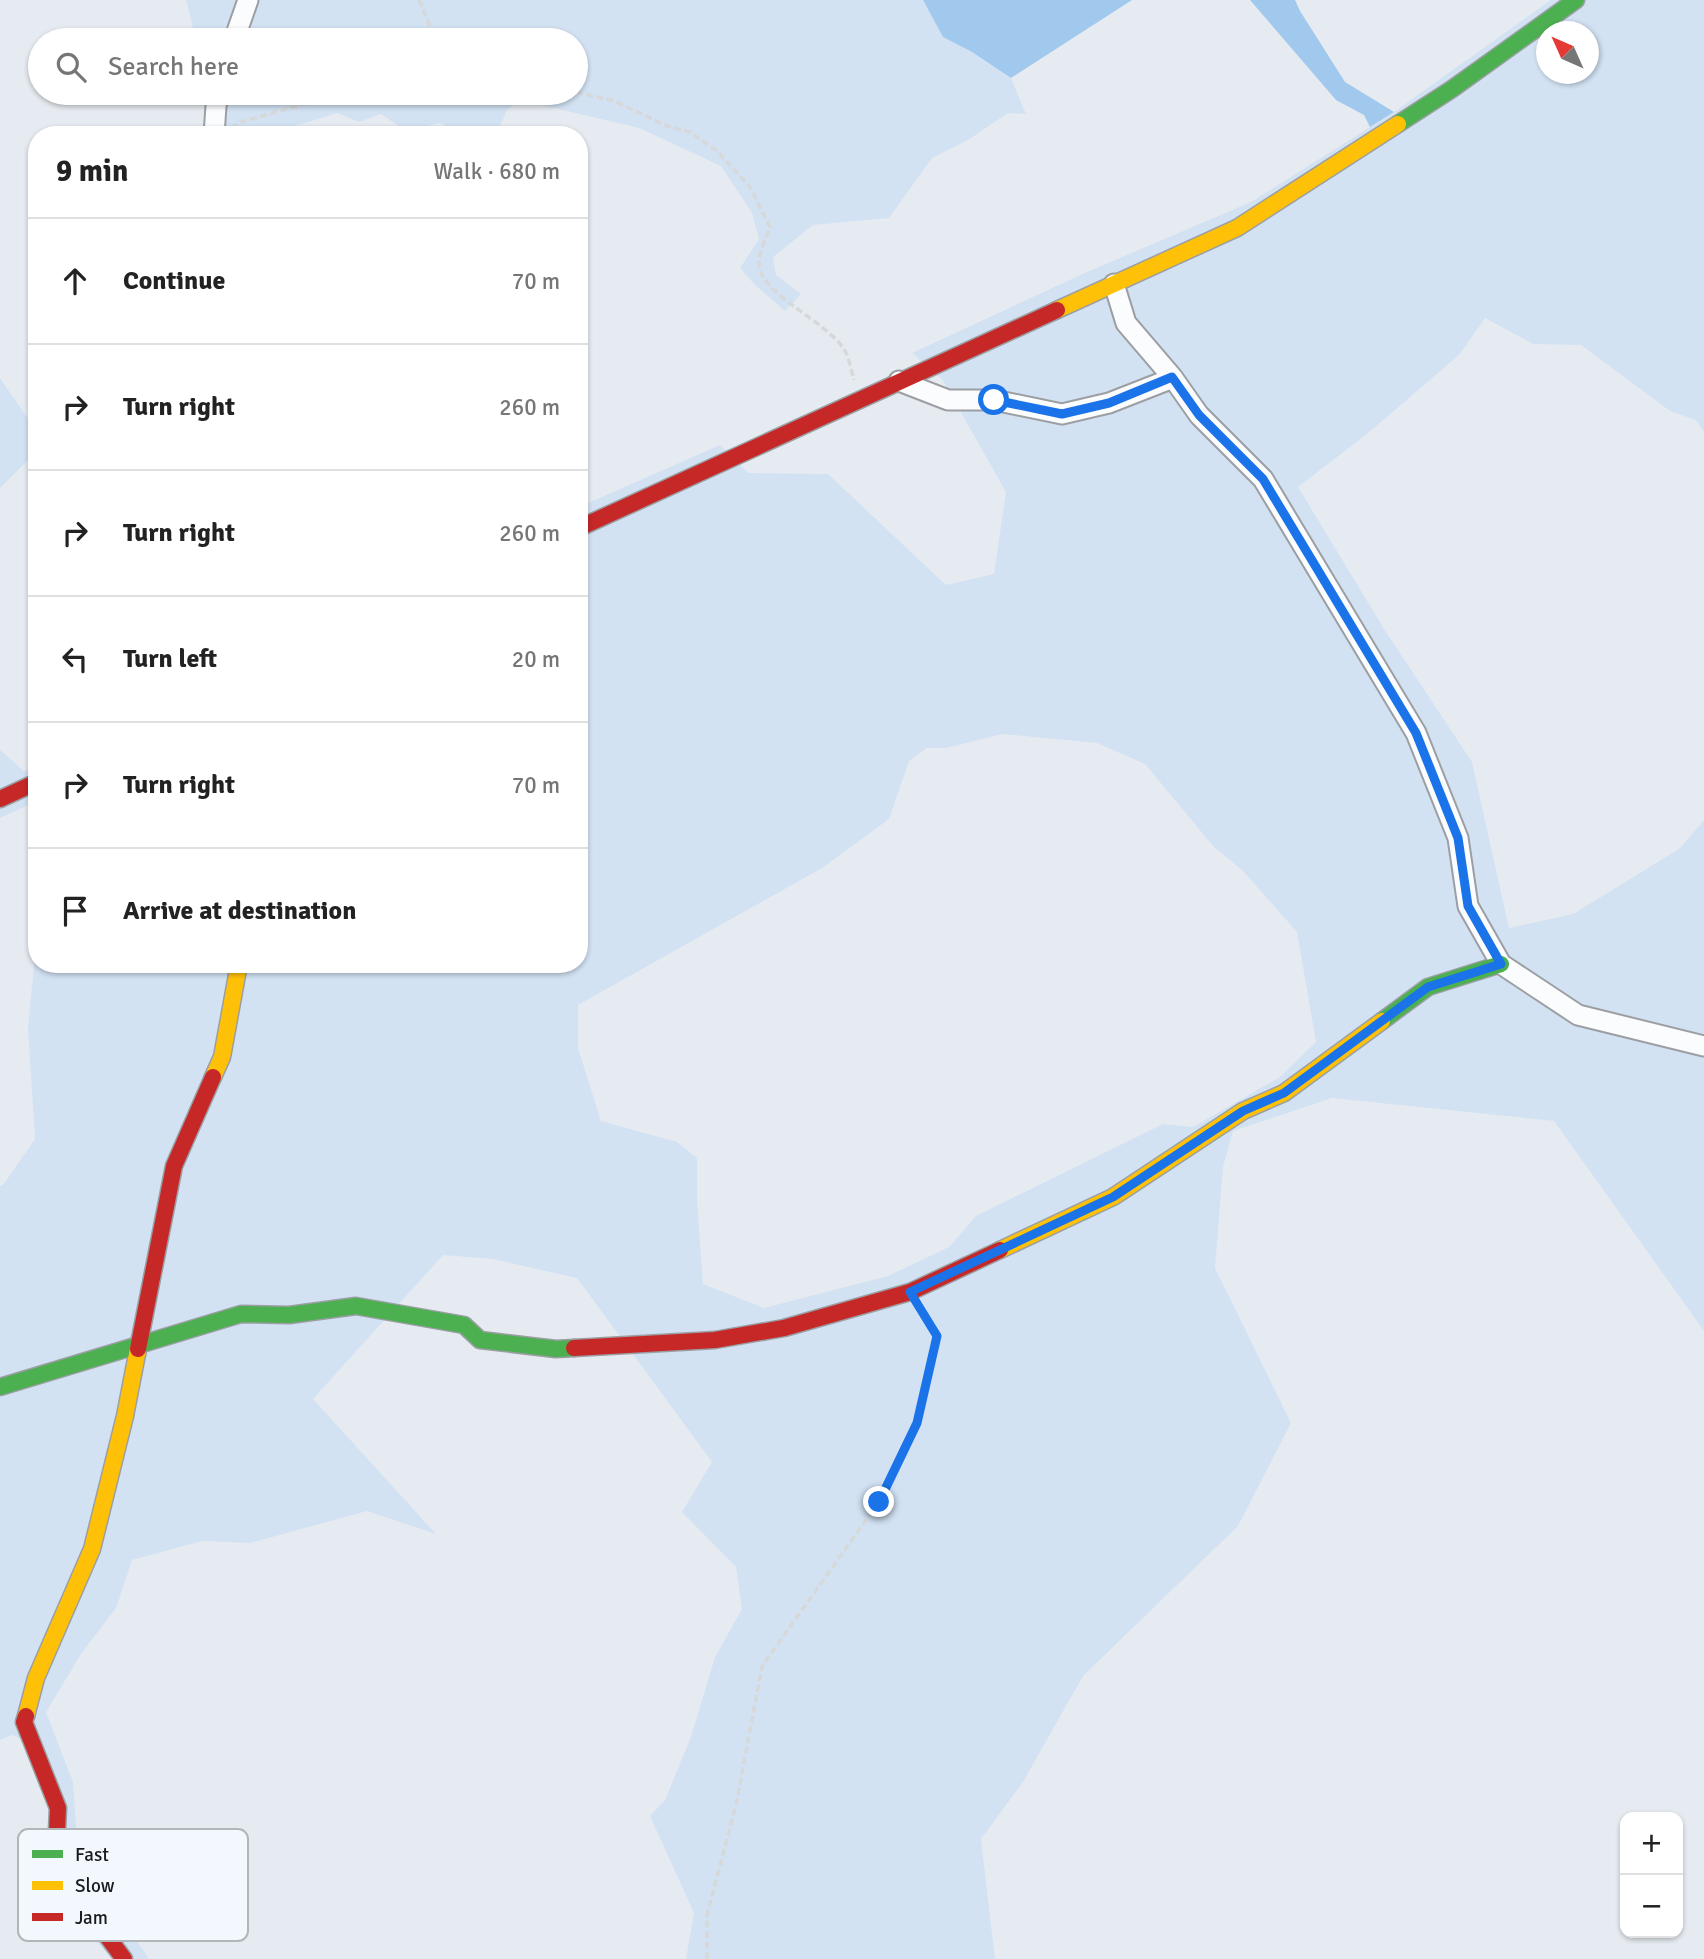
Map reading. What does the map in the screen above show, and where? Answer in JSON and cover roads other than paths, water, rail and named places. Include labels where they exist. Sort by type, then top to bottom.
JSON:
[{"type":"street","points":[[238,28],[248,0]]},
{"type":"street","points":[[588,524],[1237,228],[1452,89],[1576,0]]},
{"type":"street","points":[[216,105],[221,126]]},
{"type":"street","points":[[1114,284],[1125,323],[1172,377],[1199,415],[1263,479],[1416,733],[1458,838],[1468,906],[1501,964],[1578,1015],[1704,1046]]},
{"type":"street","points":[[899,381],[948,400],[994,400],[1062,414],[1109,403],[1172,377]]},
{"type":"street","points":[[0,799],[28,786]]},
{"type":"street","points":[[0,1387],[241,1314],[289,1315],[356,1306],[464,1325],[480,1340],[556,1349],[715,1340],[784,1328],[910,1292],[1113,1197],[1243,1111],[1284,1093],[1428,987],[1501,964]]},
{"type":"street","points":[[57,1829],[58,1808],[24,1722],[36,1678],[92,1549],[125,1416],[174,1166],[222,1057],[237,973]]},
{"type":"street","points":[[111,1941],[124,1959]]}]
